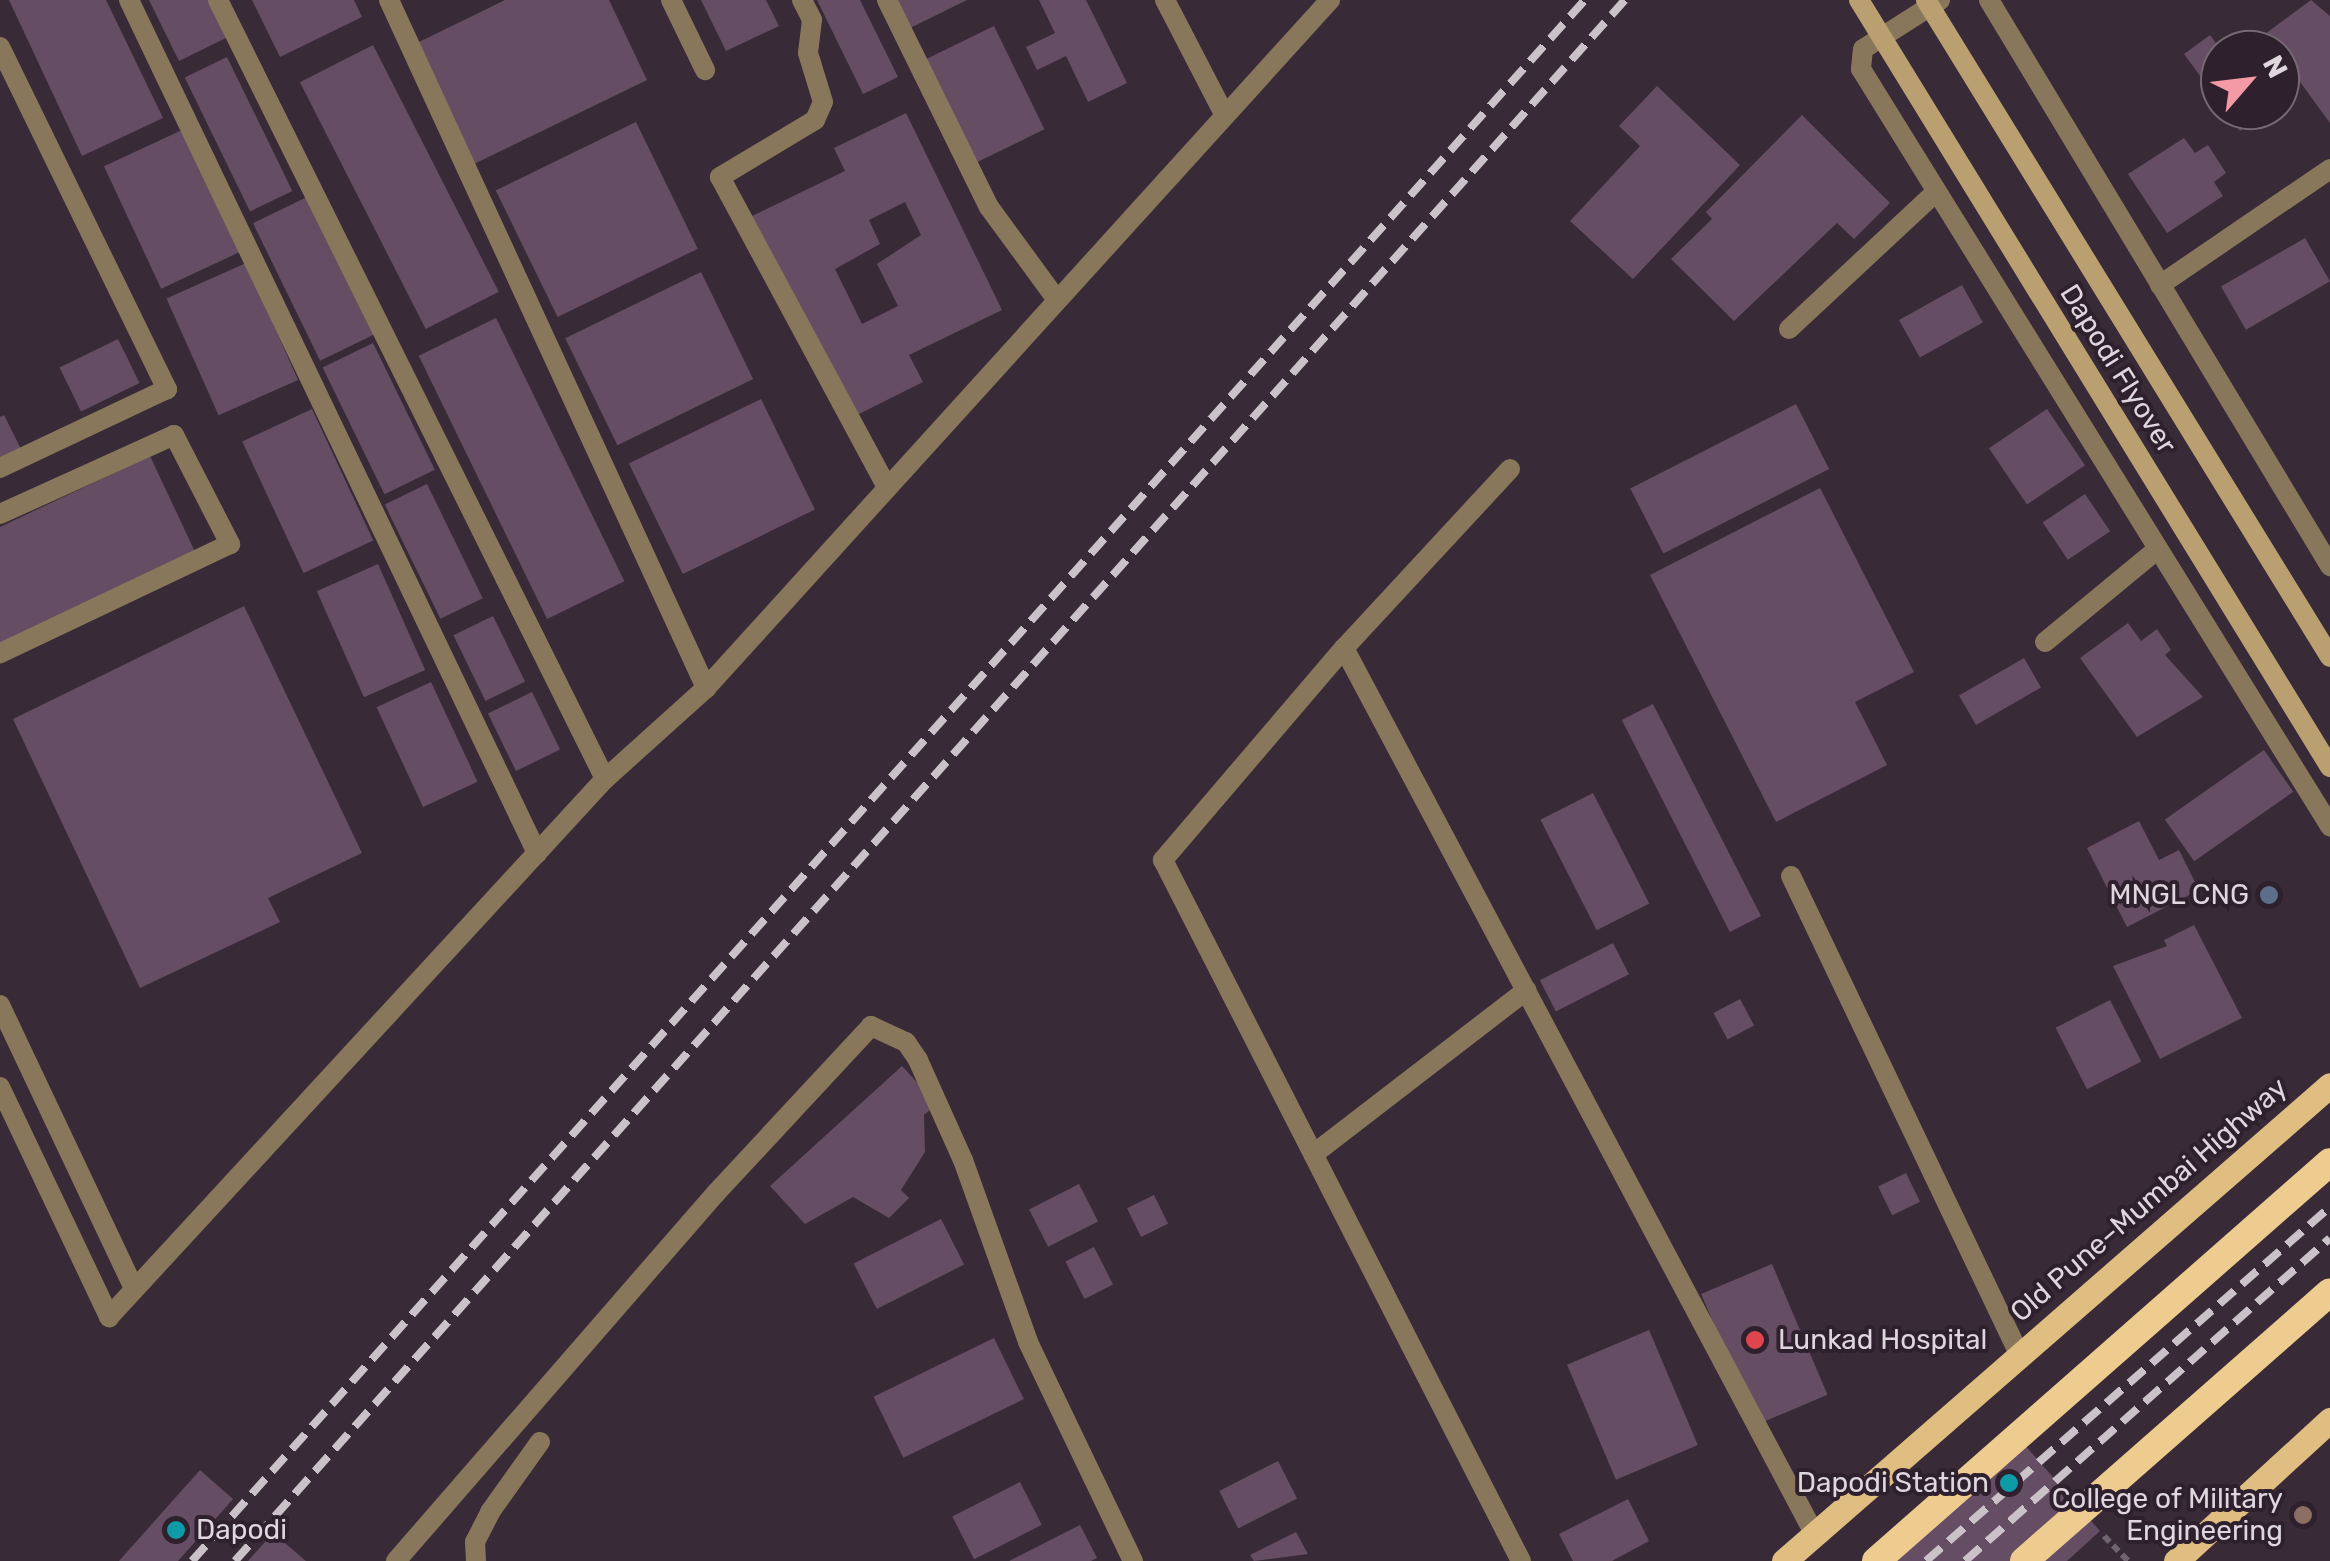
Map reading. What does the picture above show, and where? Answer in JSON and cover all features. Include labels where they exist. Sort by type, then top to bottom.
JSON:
[{"type":"highway","points":[[1876,1561],[2330,1162]]},
{"type":"highway","points":[[2024,1561],[2330,1292]]},
{"type":"main road","name":"Dapodi Flyover","points":[[1859,0],[2330,767]]},
{"type":"main road","name":"Dapodi Flyover","points":[[1926,0],[2330,657]]},
{"type":"main road","name":"Old Pune–Mumbai Highway","points":[[1784,1561],[2330,1085]]},
{"type":"main road","points":[[2176,1561],[2330,1420]]},
{"type":"street","points":[[129,0],[536,853]]},
{"type":"street","points":[[218,0],[605,779]]},
{"type":"street","points":[[389,0],[706,688]]},
{"type":"street","points":[[671,0],[705,70]]},
{"type":"street","points":[[802,0],[812,20],[808,53],[823,102],[815,120],[720,177],[887,487]]},
{"type":"street","points":[[887,0],[989,206],[1057,300]]},
{"type":"street","points":[[1165,0],[1224,114]]},
{"type":"street","points":[[0,1087],[109,1318],[605,779],[706,688],[1330,0]]},
{"type":"street","points":[[1940,0],[1863,50],[1861,69],[2154,552],[2330,826]]},
{"type":"street","points":[[1989,0],[2330,566]]},
{"type":"street","points":[[0,47],[167,388],[0,468]]},
{"type":"street","points":[[2160,285],[2330,170]]},
{"type":"street","points":[[1790,329],[1935,192]]},
{"type":"street","points":[[0,514],[174,435],[230,544],[0,653]]},
{"type":"street","points":[[1510,469],[1344,648],[1163,860],[1521,1561]]},
{"type":"street","points":[[2045,642],[2154,552]]},
{"type":"street","points":[[1344,648],[1814,1535]]},
{"type":"street","points":[[1791,876],[2020,1356]]},
{"type":"street","points":[[1315,1152],[1527,990]]},
{"type":"street","points":[[0,1005],[134,1289]]},
{"type":"street","points":[[396,1561],[716,1193],[871,1026],[906,1042],[918,1060],[962,1160],[1028,1342],[1134,1561]]},
{"type":"street","points":[[476,1561],[475,1542],[490,1512],[540,1442]]},
{"type":"path","points":[[2100,1531],[2128,1561]]},
{"type":"building","points":[[9,0],[106,0],[163,118],[82,156]]},
{"type":"building","points":[[149,0],[212,0],[230,36],[179,61]]},
{"type":"building","points":[[252,0],[354,0],[362,17],[280,57]]},
{"type":"building","points":[[505,0],[609,0],[647,80],[474,164],[415,44]]},
{"type":"building","points":[[701,0],[766,0],[779,26],[726,51]]},
{"type":"building","points":[[817,0],[860,0],[898,77],[863,94]]},
{"type":"building","points":[[894,0],[967,0],[908,29]]},
{"type":"building","points":[[1039,0],[1086,0],[1127,83],[1088,102],[1066,56],[1037,70],[1026,47],[1055,33]]},
{"type":"building","points":[[2311,0],[2330,16],[2330,123],[2300,82],[2300,30],[2270,30]]},
{"type":"building","points":[[994,26],[1044,129],[974,164],[924,60]]},
{"type":"building","points":[[2200,42],[2200,76],[2184,54]]},
{"type":"building","points":[[373,45],[499,292],[426,329],[300,82]]},
{"type":"building","points":[[227,57],[292,191],[250,212],[185,78]]},
{"type":"building","points":[[1657,86],[1740,165],[1633,279],[1570,221],[1640,146],[1619,126]]},
{"type":"building","points":[[906,113],[1002,310],[909,355],[923,382],[851,418],[752,216],[845,171],[834,148]],"holes":[[[905,202],[921,235],[877,264],[898,306],[862,324],[835,269],[880,244],[869,220]]]},
{"type":"building","points":[[1802,115],[1890,203],[1854,239],[1837,223],[1734,321],[1671,259],[1712,219],[1706,212]]},
{"type":"building","points":[[636,122],[698,249],[558,317],[496,190]]},
{"type":"building","points":[[182,130],[239,252],[161,289],[104,166]]},
{"type":"building","points":[[2184,138],[2195,153],[2208,145],[2226,173],[2214,182],[2223,196],[2167,233],[2128,174]]},
{"type":"building","points":[[307,197],[374,335],[320,361],[253,223]]},
{"type":"building","points":[[2305,238],[2330,281],[2246,330],[2221,287]]},
{"type":"building","points":[[246,263],[298,380],[219,415],[167,298]]},
{"type":"building","points":[[701,272],[753,379],[617,445],[565,338]]},
{"type":"building","points":[[1962,285],[1983,323],[1920,358],[1899,320]]},
{"type":"building","points":[[496,318],[624,581],[547,619],[419,356]]},
{"type":"building","points":[[118,339],[139,383],[81,412],[60,367]]},
{"type":"building","points":[[373,343],[435,470],[384,494],[323,368]]},
{"type":"building","points":[[761,399],[815,510],[683,574],[629,463]]},
{"type":"building","points":[[1796,404],[1829,469],[1663,553],[1630,488]]},
{"type":"building","points":[[312,409],[373,540],[303,573],[242,442]]},
{"type":"building","points":[[2047,409],[2085,465],[2027,505],[1989,448]]},
{"type":"building","points":[[4,415],[21,449],[0,459],[0,417]]},
{"type":"building","points":[[150,456],[197,556],[0,649],[0,527]]},
{"type":"building","points":[[427,484],[483,598],[440,619],[385,505]]},
{"type":"building","points":[[1820,488],[1914,672],[1855,702],[1887,765],[1776,822],[1650,575]]},
{"type":"building","points":[[2085,494],[2110,531],[2068,560],[2043,523]]},
{"type":"building","points":[[378,564],[425,670],[364,697],[317,591]]},
{"type":"building","points":[[244,606],[362,853],[268,898],[280,922],[140,988],[13,719]]},
{"type":"building","points":[[493,616],[525,682],[485,701],[453,635]]},
{"type":"building","points":[[2128,623],[2141,641],[2157,629],[2171,650],[2165,655],[2203,697],[2137,737],[2080,658]]},
{"type":"building","points":[[2024,658],[2041,687],[1976,725],[1959,696]]},
{"type":"building","points":[[431,682],[477,782],[423,807],[377,707]]},
{"type":"building","points":[[532,692],[560,750],[516,771],[488,713]]},
{"type":"building","points":[[1653,704],[1761,916],[1730,932],[1622,720]]},
{"type":"building","points":[[2264,750],[2293,792],[2194,861],[2165,819]]},
{"type":"building","points":[[1593,793],[1649,903],[1597,930],[1540,820]]},
{"type":"building","points":[[2139,821],[2159,860],[2179,850],[2199,890],[2127,927],[2087,848]]},
{"type":"building","points":[[2194,925],[2242,1018],[2160,1059],[2113,966],[2167,946],[2164,940]]},
{"type":"building","points":[[1613,943],[1629,974],[1556,1011],[1540,980]]},
{"type":"building","points":[[1740,999],[1754,1025],[1728,1040],[1714,1013]]},
{"type":"building","points":[[2110,1000],[2141,1061],[2087,1089],[2056,1028]]},
{"type":"building","points":[[902,1066],[937,1104],[924,1115],[925,1152],[901,1190],[909,1198],[889,1218],[853,1197],[805,1224],[770,1186]]},
{"type":"building","points":[[1906,1173],[1920,1202],[1892,1215],[1878,1187]]},
{"type":"building","points":[[1079,1184],[1098,1221],[1048,1247],[1029,1209]]},
{"type":"building","points":[[1154,1195],[1168,1224],[1141,1237],[1127,1208]]},
{"type":"building","points":[[941,1219],[964,1264],[877,1309],[854,1263]]},
{"type":"building","points":[[1094,1247],[1113,1284],[1085,1299],[1065,1262]]},
{"type":"building","points":[[1772,1264],[1827,1395],[1757,1425],[1701,1294]]},
{"type":"building","points":[[1649,1330],[1698,1445],[1616,1480],[1567,1365]]},
{"type":"building","points":[[994,1338],[1024,1399],[903,1458],[874,1397]]},
{"type":"building","name":"Dapodi Station","points":[[2016,1435],[2100,1531],[2067,1561],[1871,1561]]},
{"type":"building","points":[[1278,1461],[1297,1498],[1238,1528],[1219,1491]]},
{"type":"building","name":"Dapodi","points":[[200,1470],[233,1499],[178,1561],[119,1561]]},
{"type":"building","points":[[1020,1482],[1042,1525],[974,1559],[952,1517]]},
{"type":"building","points":[[1628,1499],[1649,1541],[1612,1561],[1573,1561],[1559,1534]]},
{"type":"building","points":[[1080,1525],[1097,1558],[1009,1561]]},
{"type":"building","points":[[1296,1532],[1308,1554],[1254,1561],[1250,1555]]},
{"type":"building","name":"Dapodi","points":[[273,1533],[306,1561],[248,1561]]},
{"type":"railway","points":[[192,1561],[1585,0]]},
{"type":"railway","points":[[235,1561],[1625,0]]},
{"type":"railway","points":[[1926,1561],[2330,1207]]},
{"type":"railway","points":[[1965,1561],[2330,1238]]},
{"type":"place","name":"MNGL CNG","points":[[2269,895]]},
{"type":"place","name":"Lunkad Hospital","points":[[1755,1340]]},
{"type":"place","name":"Dapodi Station","points":[[2009,1483]]},
{"type":"place","name":"College of Military Engineering","points":[[2303,1515]]},
{"type":"place","name":"Dapodi","points":[[176,1530]]}]
